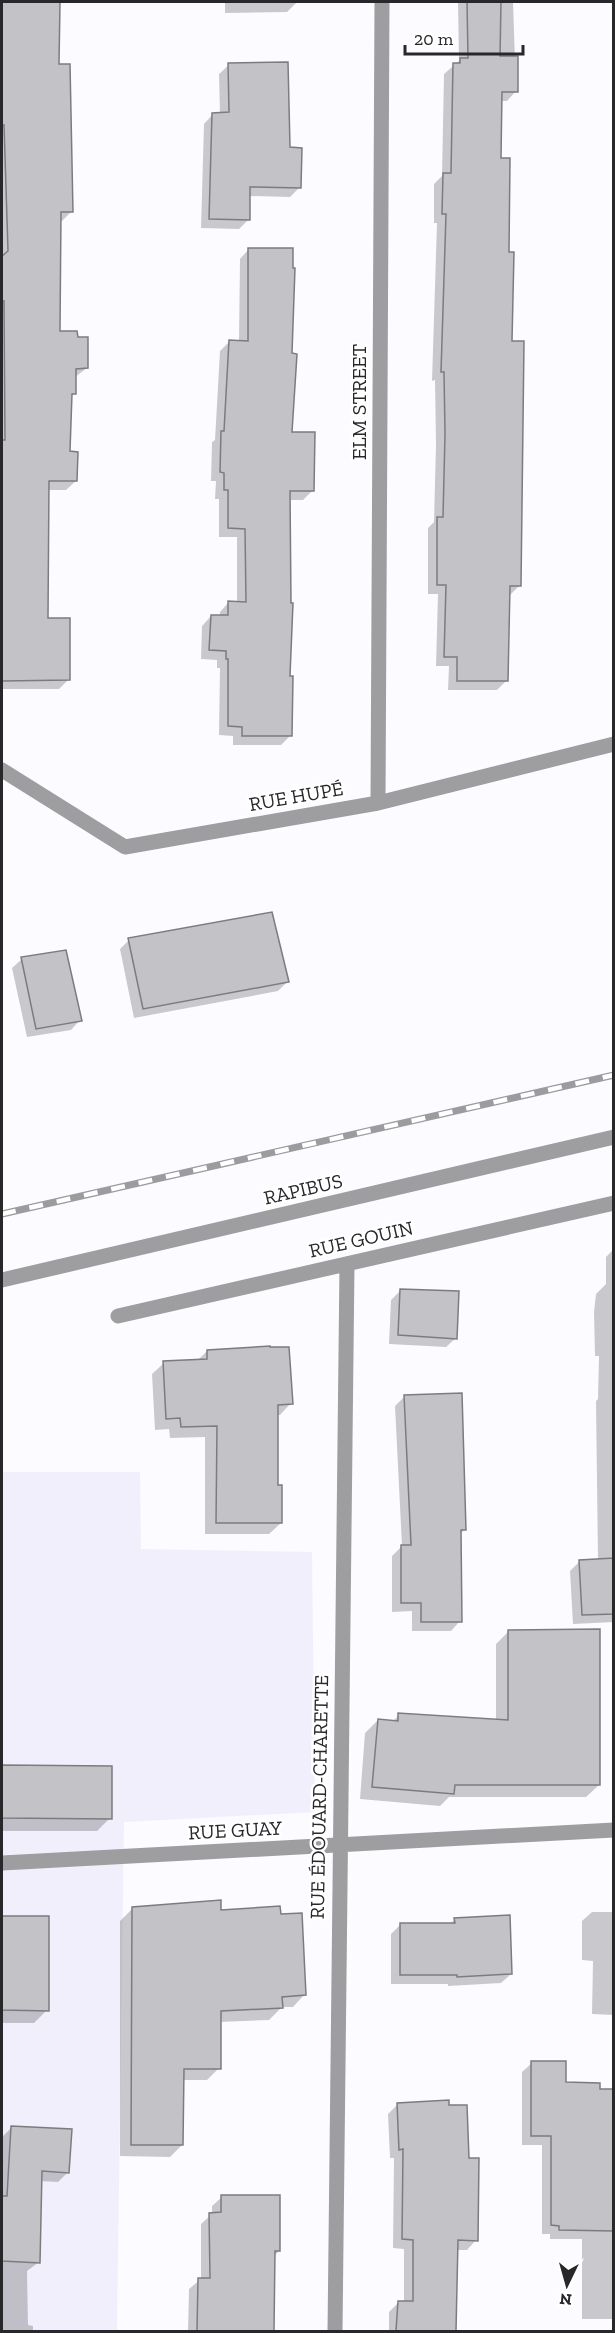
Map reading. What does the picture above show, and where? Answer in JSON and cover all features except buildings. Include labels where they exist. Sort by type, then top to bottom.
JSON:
[{"type":"street","name":"ELM STREET","points":[[378,803],[382,2]]},
{"type":"street","name":"RUE HUPÉ","points":[[2,770],[125,846],[378,803],[614,744]]},
{"type":"street","name":"RAPIBUS","points":[[2,1280],[614,1137]]},
{"type":"street","name":"RUE GOUIN","points":[[118,1316],[614,1203]]},
{"type":"street","name":"RUE ÉDOUARD-CHARETTE","points":[[335,2331],[347,1264]]},
{"type":"street","name":"RUE GUAY","points":[[2,1863],[614,1830]]},
{"type":"shaded area","points":[[2,1472],[140,1472],[141,1549],[312,1552],[315,1812],[124,1822],[117,2331],[2,2332]]},
{"type":"railway","points":[[2,1214],[614,1075]]}]
